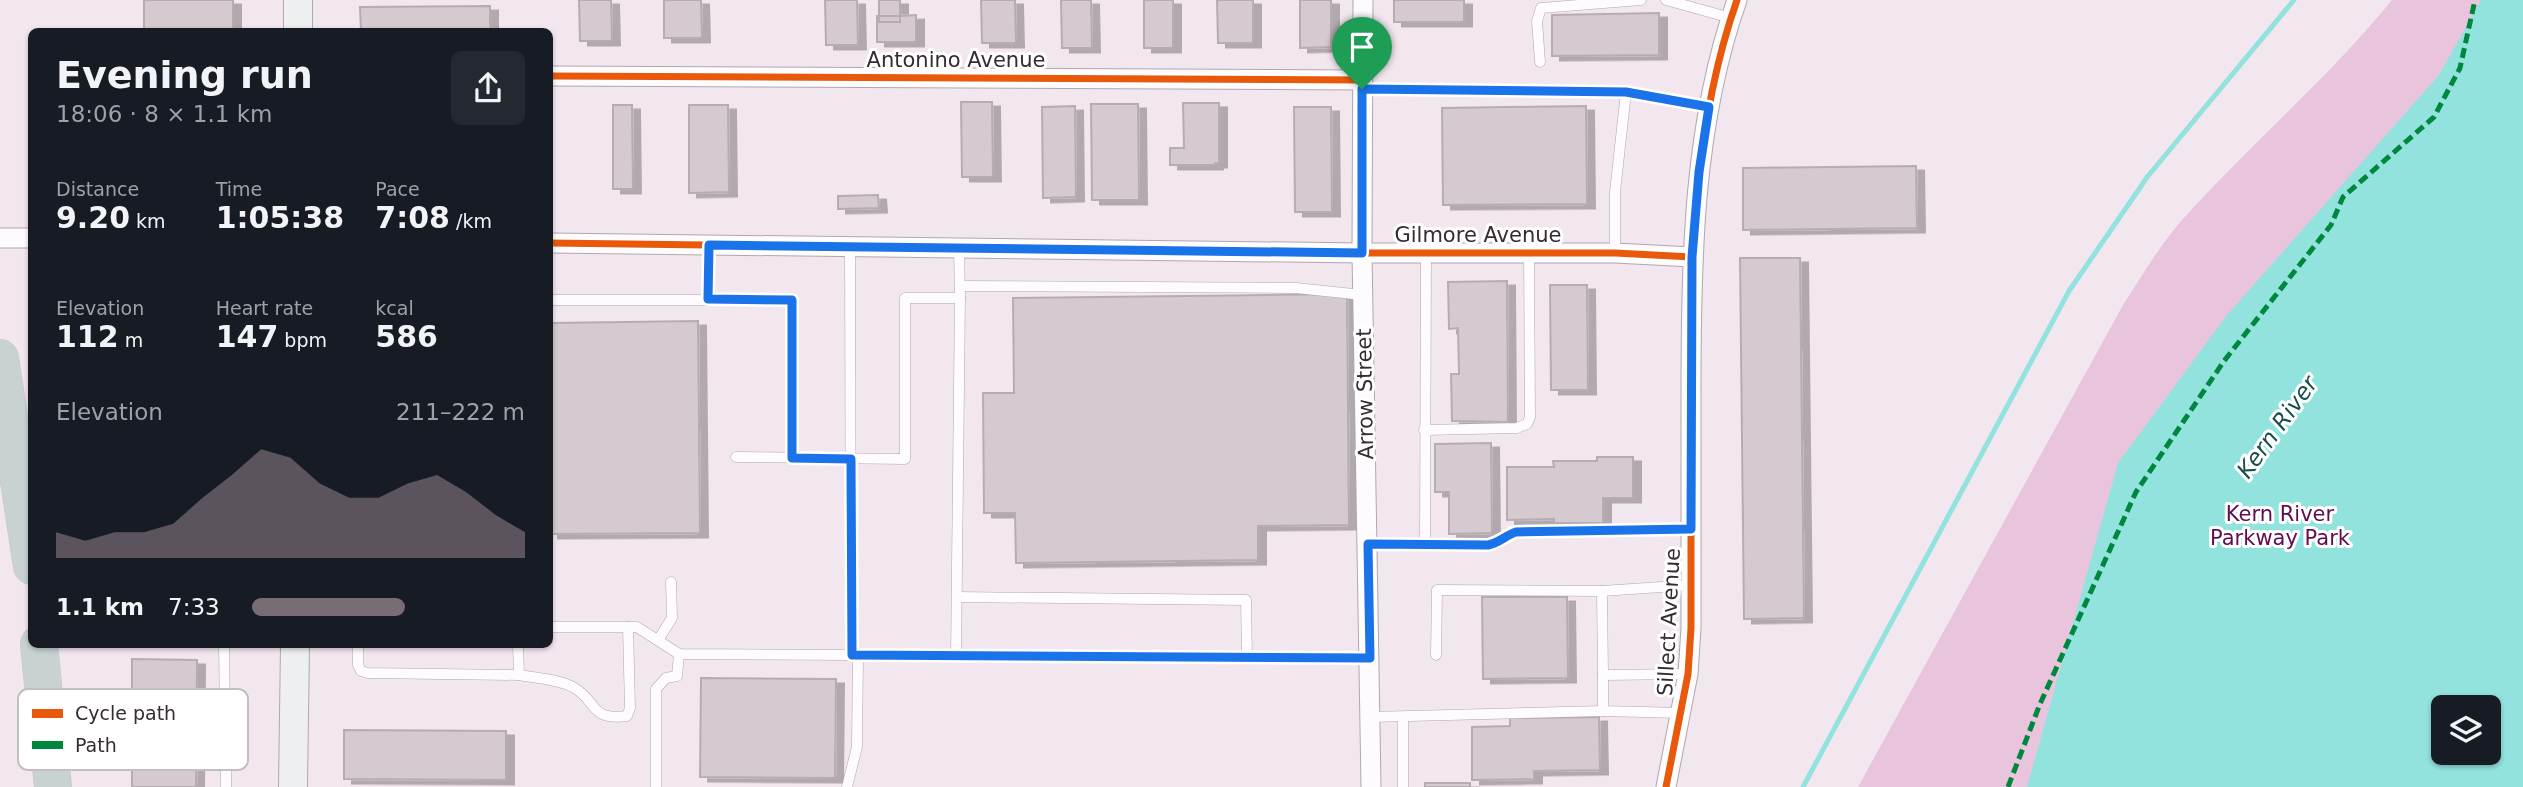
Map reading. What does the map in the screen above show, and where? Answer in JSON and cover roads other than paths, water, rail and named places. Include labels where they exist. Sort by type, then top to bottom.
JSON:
[{"type":"highway","points":[[0,358],[28,540]]},
{"type":"highway","points":[[39,648],[43,689]]},
{"type":"main road","points":[[298,0],[298,28]]},
{"type":"main road","points":[[293,787],[295,648]]},
{"type":"street","name":"Arrow Street","points":[[1363,0],[1362,253],[1371,787]]},
{"type":"street","name":"Sillect Avenue","points":[[1666,787],[1688,674],[1691,585],[1692,257],[1699,172],[1709,107],[1734,9]]},
{"type":"street","name":"Antonino Avenue","points":[[553,76],[1362,85]]},
{"type":"street","points":[[0,238],[28,238]]},
{"type":"street","name":"Gilmore Avenue","points":[[553,243],[1362,253],[1615,253],[1692,257]]},
{"type":"lane","points":[[1540,62],[1537,21],[1541,8],[1641,0]]},
{"type":"lane","points":[[1666,0],[1734,9]]},
{"type":"lane","points":[[1362,85],[1626,92],[1709,107]]},
{"type":"lane","points":[[1615,253],[1615,192],[1626,92]]},
{"type":"lane","points":[[708,299],[709,245]]},
{"type":"lane","points":[[847,787],[857,747],[850,247]]},
{"type":"lane","points":[[956,656],[959,248]]},
{"type":"lane","points":[[1425,545],[1426,252]]},
{"type":"lane","points":[[1424,430],[1517,428],[1527,424],[1530,417],[1530,252]]},
{"type":"lane","points":[[960,286],[1296,288],[1363,295]]},
{"type":"lane","points":[[736,457],[905,459],[905,298],[960,298]]},
{"type":"lane","points":[[553,300],[792,300],[792,458]]},
{"type":"lane","points":[[1368,544],[1488,545],[1497,544],[1516,532],[1691,529]]},
{"type":"lane","points":[[658,640],[672,618],[671,582]]},
{"type":"lane","points":[[1436,655],[1437,590],[1602,591],[1691,585]]},
{"type":"lane","points":[[1602,591],[1604,711]]},
{"type":"lane","points":[[957,597],[1246,600],[1247,658]]},
{"type":"lane","points":[[553,627],[637,627],[679,654],[1370,658]]},
{"type":"lane","points":[[358,648],[358,665],[361,671],[368,673],[519,675],[557,681],[574,688],[595,710],[607,717],[627,716],[631,708],[628,627]]},
{"type":"lane","points":[[224,648],[225,689]]},
{"type":"lane","points":[[518,648],[519,675]]},
{"type":"lane","points":[[656,787],[656,689],[666,678],[677,676],[679,654]]},
{"type":"lane","points":[[1603,675],[1688,674]]},
{"type":"lane","points":[[1371,718],[1604,711],[1682,713]]},
{"type":"lane","points":[[1403,718],[1403,787]]},
{"type":"water","name":"Kern River","points":[[2481,0],[2523,0],[2523,787],[2027,787],[2118,463],[2227,315],[2439,75]]},
{"type":"waterway","points":[[1803,787],[2069,291],[2148,176],[2294,0]]},
{"type":"park label","name":"Kern River Parkway Park","points":[[2280,526]]}]
